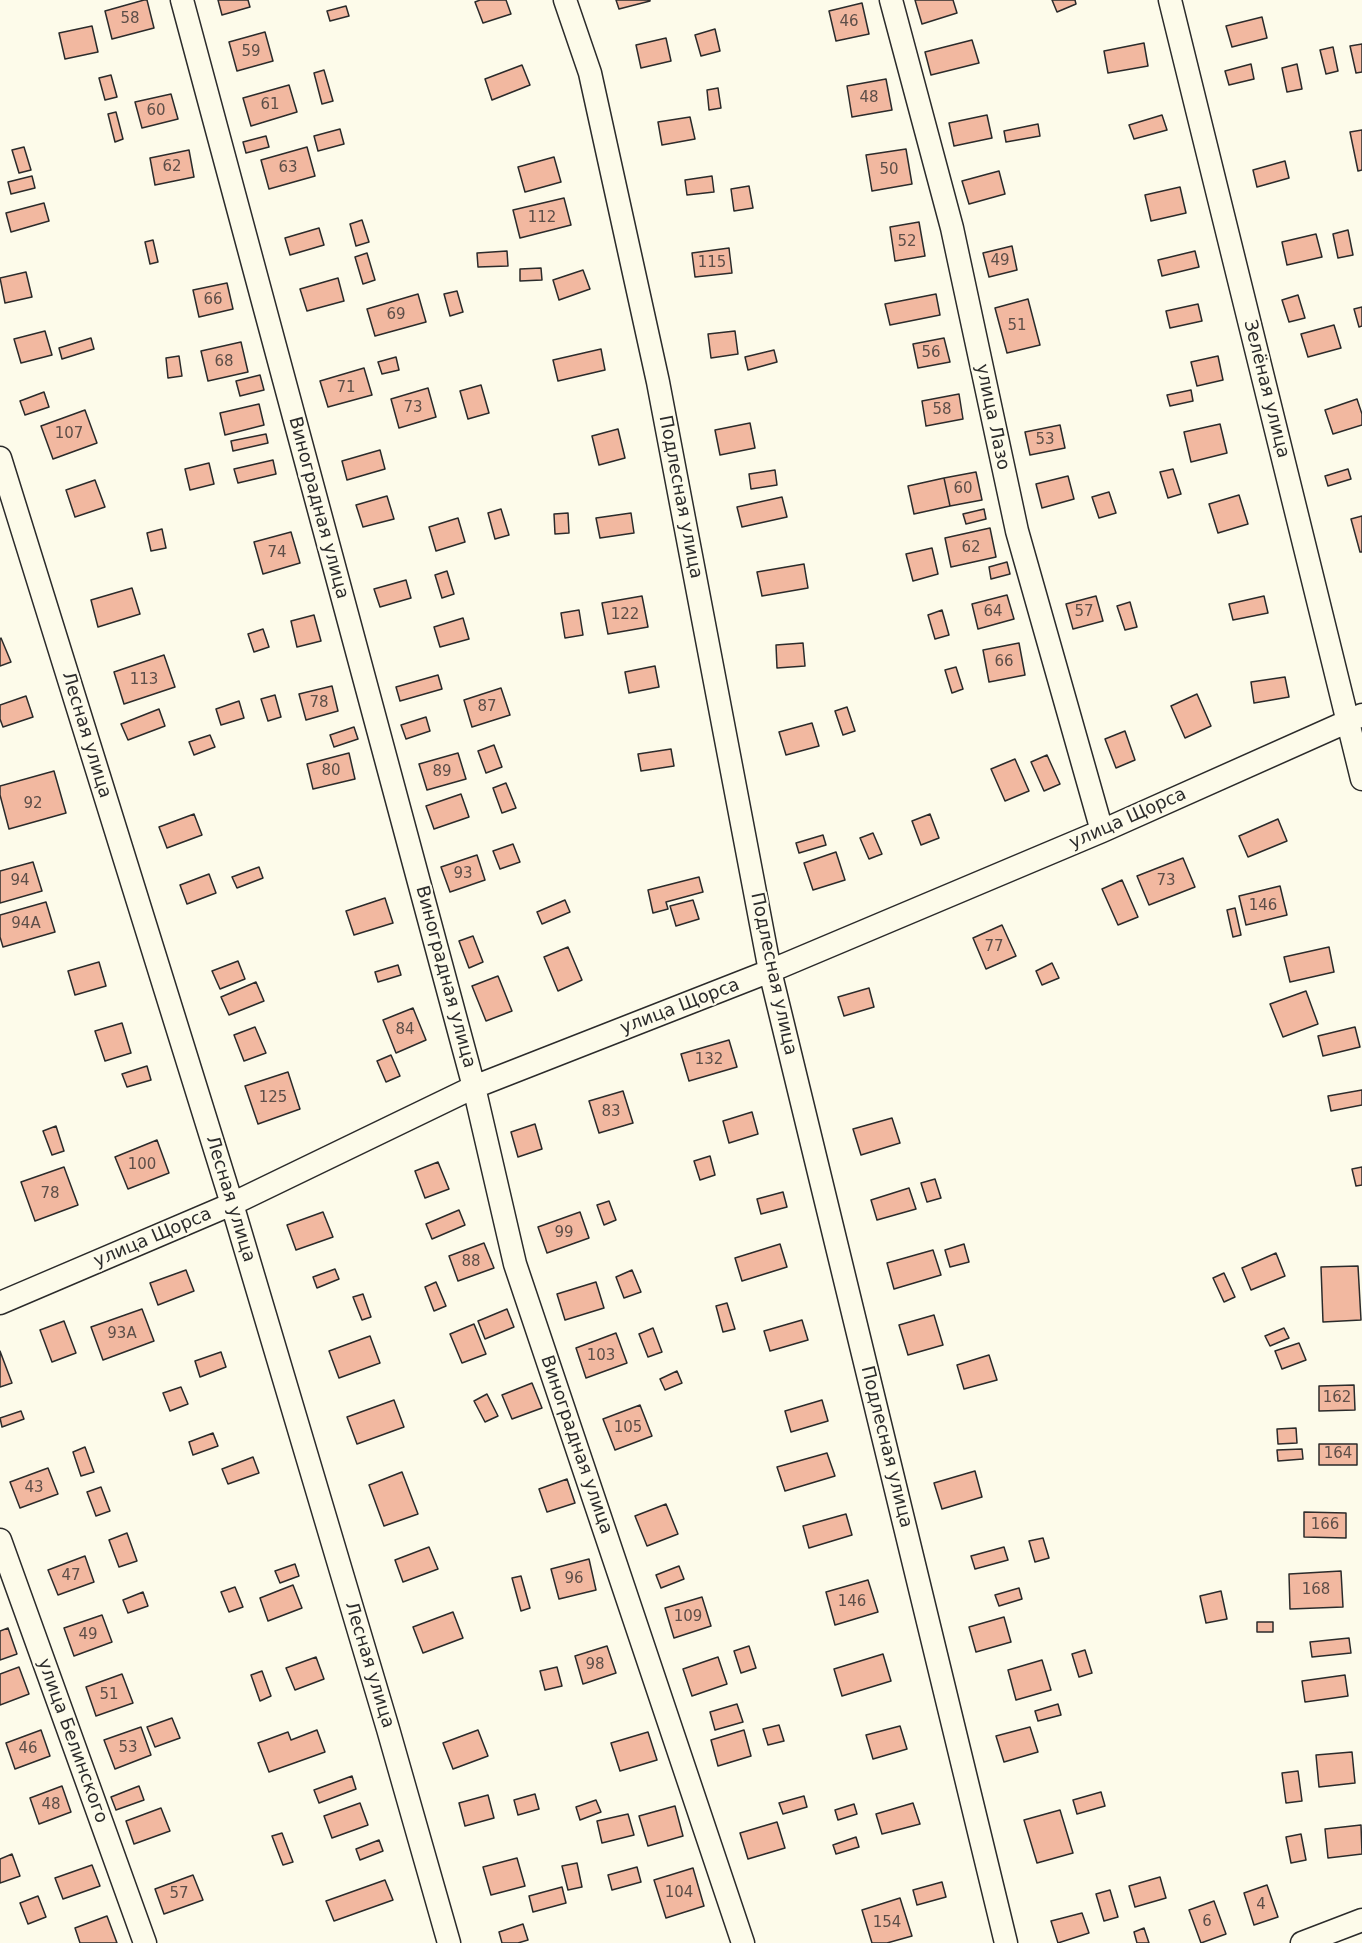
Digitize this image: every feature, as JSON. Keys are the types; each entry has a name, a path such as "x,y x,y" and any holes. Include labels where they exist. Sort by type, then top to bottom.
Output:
{"street":[{"name":"Виноградная улица","path":"182,0 474,1087 515,1264 743,1943"},
{"name":"Подлесная улица","path":"565,0 590,73 658,382 770,971 1006,1943"},
{"name":"улица Лазо","path":"891,0 952,228 1017,531 1102,831"},
{"name":"Зелёная улица","path":"1170,0 1355,719 1362,779"},
{"name":"Лесная улица","path":"0,458 232,1204 385,1718 449,1943"},
{"name":"улица Щорса","path":"0,1303 232,1204 474,1087 770,971 1102,831 1355,719"},
{"name":"улица Белинского","path":"0,1540 145,1943"},
{"path":"1302,1943 1362,1920"}],"building":[{"path":"147,0 154,28 112,39 105,11"},
{"path":"218,0 248,0 250,7 222,15"},
{"path":"506,0 511,14 483,23 475,2"},
{"path":"616,0 650,0 650,1 619,9"},
{"path":"915,0 953,0 957,13 922,24"},
{"path":"1052,0 1075,0 1076,4 1057,12"},
{"path":"862,3 869,34 836,41 829,11"},
{"path":"346,6 349,16 330,21 327,11"},
{"path":"1262,17 1267,38 1232,47 1226,26"},
{"path":"92,26 98,52 65,59 59,33"},
{"path":"715,29 720,51 701,56 695,35"},
{"path":"265,32 273,61 237,71 229,42"},
{"path":"666,38 671,61 641,68 636,45"},
{"path":"972,40 979,63 931,75 925,52"},
{"path":"1144,43 1148,66 1108,73 1104,51"},
{"path":"1362,44 1362,72 1356,73 1350,46"},
{"path":"1333,47 1338,71 1326,74 1320,50"},
{"path":"1251,64 1254,79 1229,85 1225,71"},
{"path":"1297,64 1302,89 1287,92 1282,68"},
{"path":"522,65 530,85 492,100 485,79"},
{"path":"324,70 333,101 322,104 314,73"},
{"path":"111,75 117,97 105,100 99,78"},
{"path":"886,79 892,110 852,117 847,86"},
{"path":"289,85 297,112 251,126 243,98"},
{"path":"718,88 721,108 709,110 707,90"},
{"path":"171,94 178,119 142,128 135,102"},
{"path":"116,112 123,139 115,142 108,114"},
{"path":"987,115 992,138 954,146 949,123"},
{"path":"1162,115 1167,130 1134,139 1129,125"},
{"path":"690,117 695,139 662,145 658,122"},
{"path":"1038,124 1040,136 1006,142 1004,131"},
{"path":"340,129 344,144 318,151 314,136"},
{"path":"1362,130 1362,170 1358,171 1350,132"},
{"path":"266,136 269,147 246,153 243,142"},
{"path":"24,147 31,170 19,173 12,150"},
{"path":"307,147 315,176 269,189 261,160"},
{"path":"906,149 912,184 872,191 866,155"},
{"path":"189,150 194,177 155,185 150,158"},
{"path":"554,157 561,182 525,192 518,167"},
{"path":"1285,161 1289,178 1257,187 1253,170"},
{"path":"999,171 1005,194 969,204 962,181"},
{"path":"32,176 35,188 11,194 8,182"},
{"path":"712,176 714,192 687,195 685,180"},
{"path":"749,186 753,208 734,211 731,189"},
{"path":"1180,187 1186,213 1151,221 1145,195"},
{"path":"564,198 571,225 520,238 513,210"},
{"path":"44,203 49,221 11,232 6,213"},
{"path":"362,220 369,242 356,246 350,224"},
{"path":"919,222 925,256 895,261 890,227"},
{"path":"319,228 324,245 290,255 285,238"},
{"path":"1348,230 1353,255 1338,258 1333,234"},
{"path":"1316,234 1322,257 1287,265 1282,242"},
{"path":"153,240 158,262 150,264 145,242"},
{"path":"1012,246 1017,270 989,277 983,253"},
{"path":"729,248 732,273 695,277 692,253"},
{"path":"507,251 508,266 478,267 477,253"},
{"path":"1195,251 1199,267 1162,276 1158,260"},
{"path":"367,253 375,280 363,284 355,257"},
{"path":"541,268 542,280 520,281 520,269"},
{"path":"583,270 590,289 559,300 553,280"},
{"path":"26,272 32,297 5,303 0,278"},
{"path":"338,278 344,301 307,311 300,289"},
{"path":"227,283 233,309 199,317 193,290"},
{"path":"457,291 463,312 450,316 444,294"},
{"path":"418,294 426,322 375,336 367,309"},
{"path":"936,294 940,315 890,325 885,304"},
{"path":"1298,295 1305,318 1289,322 1282,300"},
{"path":"1028,299 1040,345 1007,353 995,308"},
{"path":"1198,304 1202,321 1170,328 1166,311"},
{"path":"1362,307 1362,326 1359,327 1354,309"},
{"path":"1334,325 1341,348 1308,357 1301,334"},
{"path":"45,331 52,355 21,363 14,339"},
{"path":"735,331 738,354 711,358 708,334"},
{"path":"91,338 94,349 62,359 59,348"},
{"path":"944,338 950,362 918,368 913,344"},
{"path":"241,342 248,372 208,381 201,351"},
{"path":"601,349 605,370 558,381 553,360"},
{"path":"774,350 777,362 748,370 745,357"},
{"path":"179,356 182,376 168,378 166,358"},
{"path":"1218,356 1223,380 1197,386 1191,362"},
{"path":"396,357 399,370 382,374 378,362"},
{"path":"364,368 372,395 328,407 320,381"},
{"path":"260,375 264,390 240,396 236,381"},
{"path":"481,385 489,413 468,419 460,391"},
{"path":"428,388 436,417 399,428 391,399"},
{"path":"1191,390 1193,401 1170,406 1167,395"},
{"path":"44,392 49,407 25,415 20,401"},
{"path":"959,394 963,419 926,426 922,401"},
{"path":"1357,399 1362,414 1362,425 1333,434 1325,410"},
{"path":"259,404 264,425 225,435 220,413"},
{"path":"85,410 97,443 53,459 41,426"},
{"path":"750,423 755,448 720,455 715,430"},
{"path":"1220,424 1227,453 1191,462 1184,432"},
{"path":"1060,425 1065,448 1030,455 1025,432"},
{"path":"618,429 625,458 599,465 592,436"},
{"path":"266,434 268,443 233,451 231,441"},
{"path":"380,450 385,469 347,480 342,461"},
{"path":"273,460 276,474 238,483 234,469"},
{"path":"209,463 214,484 190,490 185,469"},
{"path":"1173,469 1181,494 1168,498 1160,472"},
{"path":"1348,469 1351,479 1328,486 1325,476"},
{"path":"775,470 777,485 751,489 749,474"},
{"path":"976,472 982,500 950,506 944,478"},
{"path":"1068,476 1074,499 1042,508 1036,484"},
{"path":"944,478 950,506 914,514 908,486"},
{"path":"95,480 105,507 75,517 66,490"},
{"path":"1109,492 1116,513 1099,518 1092,497"},
{"path":"1239,495 1248,524 1218,533 1209,504"},
{"path":"387,496 394,519 363,527 356,505"},
{"path":"782,497 787,517 742,527 737,507"},
{"path":"501,509 509,535 495,539 488,513"},
{"path":"984,509 986,519 966,524 963,514"},
{"path":"568,513 569,533 555,534 554,514"},
{"path":"631,513 634,533 600,538 596,518"},
{"path":"1362,516 1362,552 1360,552 1351,519"},
{"path":"458,518 465,542 436,551 429,527"},
{"path":"990,528 996,557 951,567 945,538"},
{"path":"162,529 166,548 151,551 147,533"},
{"path":"291,532 300,563 263,574 254,542"},
{"path":"932,548 938,574 913,581 906,554"},
{"path":"1007,562 1010,574 991,579 989,567"},
{"path":"804,564 808,588 762,596 757,572"},
{"path":"447,571 454,594 442,598 435,575"},
{"path":"406,580 411,598 380,607 374,589"},
{"path":"132,588 140,614 98,627 91,600"},
{"path":"1007,595 1014,619 978,629 972,604"},
{"path":"642,596 648,627 608,634 602,603"},
{"path":"1096,596 1103,621 1073,629 1066,604"},
{"path":"1264,596 1268,613 1233,620 1229,604"},
{"path":"1130,602 1137,627 1125,630 1117,606"},
{"path":"579,610 583,635 565,638 561,613"},
{"path":"942,610 949,635 935,639 928,615"},
{"path":"314,615 321,641 297,647 291,621"},
{"path":"463,618 469,639 440,647 434,627"},
{"path":"263,629 269,647 254,652 248,634"},
{"path":"0,639 11,662 0,666"},
{"path":"803,643 805,666 777,668 776,645"},
{"path":"1019,643 1025,675 989,682 983,650"},
{"path":"164,655 175,687 124,704 114,672"},
{"path":"655,666 659,687 629,693 625,672"},
{"path":"956,667 963,689 952,693 945,670"},
{"path":"438,675 442,689 400,701 396,687"},
{"path":"1285,677 1289,697 1254,703 1251,682"},
{"path":"332,686 338,711 306,720 299,694"},
{"path":"501,688 510,715 472,727 464,700"},
{"path":"1197,694 1211,726 1185,738 1171,706"},
{"path":"275,695 281,717 268,721 261,699"},
{"path":"26,696 33,717 3,727 0,719 0,705"},
{"path":"239,701 244,718 221,725 216,709"},
{"path":"847,707 855,731 843,735 835,711"},
{"path":"159,709 165,726 128,740 121,724"},
{"path":"426,717 430,731 406,739 401,725"},
{"path":"812,723 819,746 786,755 779,732"},
{"path":"354,727 358,739 334,747 330,735"},
{"path":"1125,731 1135,760 1116,768 1105,739"},
{"path":"210,735 215,747 194,755 189,742"},
{"path":"494,745 502,767 486,773 478,751"},
{"path":"671,749 674,766 641,771 638,754"},
{"path":"349,753 355,779 313,789 307,764"},
{"path":"458,753 466,779 427,790 419,764"},
{"path":"1047,755 1060,784 1044,791 1031,762"},
{"path":"1015,759 1029,791 1005,801 991,769"},
{"path":"54,771 66,813 9,829 0,795 0,786"},
{"path":"506,783 516,808 502,813 493,788"},
{"path":"461,794 469,817 434,829 426,806"},
{"path":"194,814 202,835 167,848 159,827"},
{"path":"930,814 939,838 921,845 912,821"},
{"path":"1278,819 1287,841 1248,857 1239,836"},
{"path":"873,833 882,854 869,859 860,838"},
{"path":"823,835 826,845 799,853 796,843"},
{"path":"513,844 520,862 500,869 493,851"},
{"path":"836,852 845,880 813,890 804,863"},
{"path":"477,855 485,880 450,892 441,867"},
{"path":"1183,858 1195,887 1149,905 1137,876"},
{"path":"33,862 42,891 0,903 0,871"},
{"path":"259,867 263,878 237,888 232,877"},
{"path":"209,874 216,893 187,904 180,885"},
{"path":"699,877 703,892 666,902 668,909 653,913 648,890"},
{"path":"1122,880 1138,917 1118,925 1102,889"},
{"path":"1280,886 1287,915 1246,925 1239,896"},
{"path":"385,898 393,923 354,935 346,911"},
{"path":"565,900 570,912 542,924 537,912"},
{"path":"693,900 699,919 676,926 670,906"},
{"path":"46,902 55,932 3,947 0,937 0,915"},
{"path":"1235,908 1241,935 1233,937 1227,910"},
{"path":"1002,925 1016,956 986,969 973,938"},
{"path":"473,936 483,962 469,968 459,941"},
{"path":"568,947 582,980 558,991 544,957"},
{"path":"1329,947 1334,972 1290,982 1284,957"},
{"path":"238,961 245,979 220,989 212,971"},
{"path":"99,962 106,986 75,995 68,971"},
{"path":"1052,963 1059,978 1042,985 1036,971"},
{"path":"398,965 401,975 378,982 375,972"},
{"path":"498,976 512,1011 486,1021 472,986"},
{"path":"256,982 264,1001 229,1015 221,997"},
{"path":"869,988 874,1007 844,1016 838,997"},
{"path":"1306,991 1318,1024 1283,1037 1270,1004"},
{"path":"413,1008 426,1040 396,1053 383,1020"},
{"path":"122,1023 131,1053 105,1061 95,1031"},
{"path":"255,1027 266,1053 244,1061 234,1035"},
{"path":"1355,1027 1360,1047 1323,1056 1318,1036"},
{"path":"729,1040 737,1067 689,1081 681,1054"},
{"path":"391,1055 400,1076 386,1082 377,1061"},
{"path":"147,1066 151,1080 127,1087 122,1074"},
{"path":"288,1072 300,1109 258,1124 245,1086"},
{"path":"1362,1090 1362,1105 1331,1111 1328,1096"},
{"path":"623,1091 633,1123 599,1133 589,1101"},
{"path":"752,1112 758,1134 729,1143 723,1121"},
{"path":"892,1118 900,1143 861,1155 853,1129"},
{"path":"535,1124 542,1149 518,1157 511,1132"},
{"path":"56,1126 64,1151 52,1155 43,1131"},
{"path":"157,1140 169,1173 128,1189 115,1157"},
{"path":"710,1156 715,1175 700,1180 694,1161"},
{"path":"438,1162 449,1189 425,1198 415,1171"},
{"path":"64,1167 78,1205 35,1221 21,1182"},
{"path":"1362,1167 1362,1185 1356,1186 1352,1169"},
{"path":"935,1179 941,1198 927,1202 921,1183"},
{"path":"909,1188 916,1209 877,1220 871,1200"},
{"path":"783,1192 787,1207 761,1214 757,1199"},
{"path":"609,1201 616,1220 604,1225 597,1205"},
{"path":"459,1210 465,1225 432,1239 426,1224"},
{"path":"323,1212 333,1237 296,1250 287,1225"},
{"path":"580,1212 589,1238 547,1253 538,1227"},
{"path":"484,1243 494,1268 458,1281 449,1256"},
{"path":"780,1244 787,1267 742,1281 735,1258"},
{"path":"964,1244 969,1262 950,1267 945,1250"},
{"path":"933,1250 941,1275 894,1289 887,1263"},
{"path":"1276,1253 1285,1276 1251,1290 1242,1268"},
{"path":"1358,1266 1361,1320 1323,1322 1321,1267"},
{"path":"335,1269 339,1279 317,1288 313,1277"},
{"path":"186,1270 194,1291 158,1305 150,1283"},
{"path":"632,1270 641,1292 624,1298 616,1277"},
{"path":"1224,1273 1235,1297 1224,1302 1213,1278"},
{"path":"436,1282 446,1306 434,1311 425,1287"},
{"path":"596,1282 604,1308 565,1320 557,1294"},
{"path":"363,1294 371,1317 362,1320 353,1297"},
{"path":"727,1303 735,1329 723,1332 716,1306"},
{"path":"142,1309 154,1341 103,1360 91,1327"},
{"path":"507,1309 514,1327 485,1339 478,1321"},
{"path":"934,1315 943,1345 908,1355 899,1325"},
{"path":"802,1320 808,1340 770,1351 764,1331"},
{"path":"64,1321 76,1353 52,1362 40,1330"},
{"path":"474,1324 486,1354 462,1363 450,1334"},
{"path":"653,1328 662,1352 648,1357 639,1334"},
{"path":"1284,1328 1289,1338 1270,1346 1265,1336"},
{"path":"616,1333 627,1363 586,1378 576,1348"},
{"path":"370,1336 380,1363 339,1378 329,1351"},
{"path":"1299,1343 1306,1360 1282,1369 1275,1351"},
{"path":"0,1351 12,1383 0,1387"},
{"path":"221,1352 226,1367 200,1377 195,1361"},
{"path":"989,1355 997,1380 964,1389 957,1365"},
{"path":"677,1371 682,1383 665,1390 660,1379"},
{"path":"532,1383 542,1408 512,1419 502,1395"},
{"path":"1354,1385 1355,1410 1319,1411 1319,1386"},
{"path":"181,1387 188,1404 170,1411 163,1393"},
{"path":"487,1394 498,1416 485,1422 474,1401"},
{"path":"394,1400 404,1427 357,1444 347,1417"},
{"path":"822,1400 828,1421 791,1432 785,1411"},
{"path":"640,1405 652,1436 615,1450 603,1419"},
{"path":"21,1411 24,1419 2,1427 0,1418"},
{"path":"1296,1428 1297,1443 1278,1444 1277,1429"},
{"path":"213,1433 218,1446 193,1455 189,1442"},
{"path":"1319,1444 1357,1444 1357,1465 1319,1465"},
{"path":"85,1447 94,1472 81,1476 73,1452"},
{"path":"1302,1449 1303,1459 1278,1461 1277,1450"},
{"path":"827,1453 835,1476 785,1491 777,1467"},
{"path":"253,1457 259,1473 228,1484 222,1469"},
{"path":"48,1468 58,1494 20,1508 10,1482"},
{"path":"975,1471 982,1497 942,1509 934,1483"},
{"path":"402,1472 418,1514 384,1526 369,1485"},
{"path":"567,1479 575,1503 547,1512 539,1489"},
{"path":"101,1487 110,1511 96,1516 87,1492"},
{"path":"666,1504 678,1534 647,1546 635,1516"},
{"path":"1304,1512 1346,1513 1346,1538 1304,1537"},
{"path":"846,1514 852,1535 809,1548 803,1526"},
{"path":"127,1533 137,1561 119,1567 109,1540"},
{"path":"1043,1538 1049,1558 1035,1562 1029,1541"},
{"path":"429,1547 438,1569 403,1582 395,1560"},
{"path":"1004,1547 1008,1560 975,1569 971,1556"},
{"path":"85,1556 94,1582 58,1595 48,1570"},
{"path":"589,1559 596,1590 559,1599 551,1569"},
{"path":"295,1564 299,1576 280,1583 275,1571"},
{"path":"679,1566 684,1579 661,1588 656,1575"},
{"path":"1341,1571 1343,1607 1290,1609 1289,1574"},
{"path":"521,1576 530,1608 521,1611 512,1578"},
{"path":"868,1580 878,1612 835,1625 826,1592"},
{"path":"293,1585 302,1608 268,1621 260,1598"},
{"path":"235,1587 243,1607 229,1612 221,1592"},
{"path":"1019,1588 1022,1599 999,1606 995,1595"},
{"path":"1221,1591 1227,1619 1206,1623 1200,1596"},
{"path":"143,1592 148,1606 128,1613 123,1600"},
{"path":"702,1597 711,1626 674,1638 665,1608"},
{"path":"453,1612 463,1638 423,1653 413,1627"},
{"path":"102,1615 112,1642 74,1656 64,1628"},
{"path":"1004,1617 1011,1642 976,1652 969,1627"},
{"path":"1257,1622 1273,1622 1273,1632 1257,1632"},
{"path":"8,1628 17,1654 0,1660 0,1631"},
{"path":"1349,1638 1351,1653 1312,1657 1310,1642"},
{"path":"607,1646 616,1673 583,1684 575,1656"},
{"path":"749,1646 756,1668 741,1673 734,1651"},
{"path":"1085,1650 1092,1673 1079,1677 1072,1654"},
{"path":"883,1654 891,1681 842,1696 834,1669"},
{"path":"316,1657 324,1679 295,1690 286,1668"},
{"path":"718,1657 727,1684 692,1696 683,1669"},
{"path":"1042,1660 1051,1690 1016,1700 1008,1670"},
{"path":"19,1667 29,1694 0,1705 0,1674"},
{"path":"557,1667 562,1686 545,1690 540,1671"},
{"path":"262,1671 271,1696 260,1701 251,1675"},
{"path":"122,1674 133,1703 96,1716 86,1687"},
{"path":"1345,1675 1348,1696 1305,1702 1302,1681"},
{"path":"737,1704 743,1722 715,1730 710,1712"},
{"path":"1058,1704 1061,1715 1038,1721 1035,1711"},
{"path":"172,1718 180,1738 155,1747 147,1727"},
{"path":"779,1725 784,1741 768,1745 763,1729"},
{"path":"900,1726 907,1749 873,1759 866,1735"},
{"path":"141,1727 151,1755 115,1769 104,1740"},
{"path":"1030,1727 1038,1752 1004,1762 996,1736"},
{"path":"41,1730 50,1756 15,1769 6,1743"},
{"path":"317,1730 325,1752 269,1772 258,1743 288,1732 291,1740"},
{"path":"478,1730 488,1756 453,1769 443,1743"},
{"path":"744,1730 751,1756 718,1766 711,1740"},
{"path":"648,1732 657,1760 620,1771 611,1743"},
{"path":"1352,1752 1355,1783 1319,1787 1316,1755"},
{"path":"1298,1771 1302,1801 1286,1803 1282,1773"},
{"path":"352,1776 356,1789 319,1803 314,1790"},
{"path":"62,1786 71,1812 39,1824 30,1798"},
{"path":"139,1786 144,1800 116,1810 111,1797"},
{"path":"1101,1792 1105,1806 1077,1814 1073,1800"},
{"path":"535,1794 539,1809 518,1815 514,1800"},
{"path":"488,1795 494,1818 465,1826 459,1803"},
{"path":"804,1796 807,1807 783,1814 779,1803"},
{"path":"596,1800 601,1812 580,1820 576,1807"},
{"path":"360,1803 368,1825 332,1838 324,1816"},
{"path":"913,1803 920,1824 882,1834 876,1814"},
{"path":"854,1804 857,1814 838,1820 835,1810"},
{"path":"675,1806 683,1836 648,1846 639,1816"},
{"path":"161,1808 170,1831 134,1844 126,1821"},
{"path":"1060,1810 1073,1853 1037,1863 1024,1820"},
{"path":"628,1814 634,1835 602,1843 597,1821"},
{"path":"777,1822 785,1848 748,1859 740,1833"},
{"path":"1361,1825 1362,1854 1328,1858 1325,1829"},
{"path":"282,1833 293,1862 283,1865 272,1836"},
{"path":"1301,1834 1306,1860 1291,1863 1286,1837"},
{"path":"856,1837 859,1847 836,1854 833,1845"},
{"path":"379,1840 383,1851 360,1860 356,1849"},
{"path":"12,1854 20,1876 0,1883 0,1859"},
{"path":"517,1858 525,1886 491,1895 483,1867"},
{"path":"577,1863 582,1887 568,1890 562,1866"},
{"path":"92,1865 100,1886 63,1899 55,1878"},
{"path":"637,1867 641,1882 612,1890 608,1875"},
{"path":"693,1868 704,1906 666,1918 654,1880"},
{"path":"193,1875 203,1900 164,1914 155,1889"},
{"path":"1160,1877 1166,1898 1135,1907 1129,1886"},
{"path":"385,1880 393,1900 334,1921 326,1901"},
{"path":"942,1882 946,1897 917,1905 913,1890"},
{"path":"1267,1885 1278,1917 1254,1925 1244,1893"},
{"path":"562,1887 566,1903 533,1912 529,1896"},
{"path":"1110,1890 1118,1917 1104,1921 1096,1894"},
{"path":"38,1896 46,1917 28,1924 20,1903"},
{"path":"900,1898 912,1936 887,1943 872,1943 862,1910"},
{"path":"1214,1901 1226,1934 1201,1943 1189,1910"},
{"path":"1082,1913 1089,1933 1058,1943 1051,1921"},
{"path":"107,1916 117,1943 80,1943 75,1928"},
{"path":"523,1924 528,1940 518,1943 502,1943 499,1932"},
{"path":"1144,1928 1149,1943 1137,1943 1134,1932"}]}
